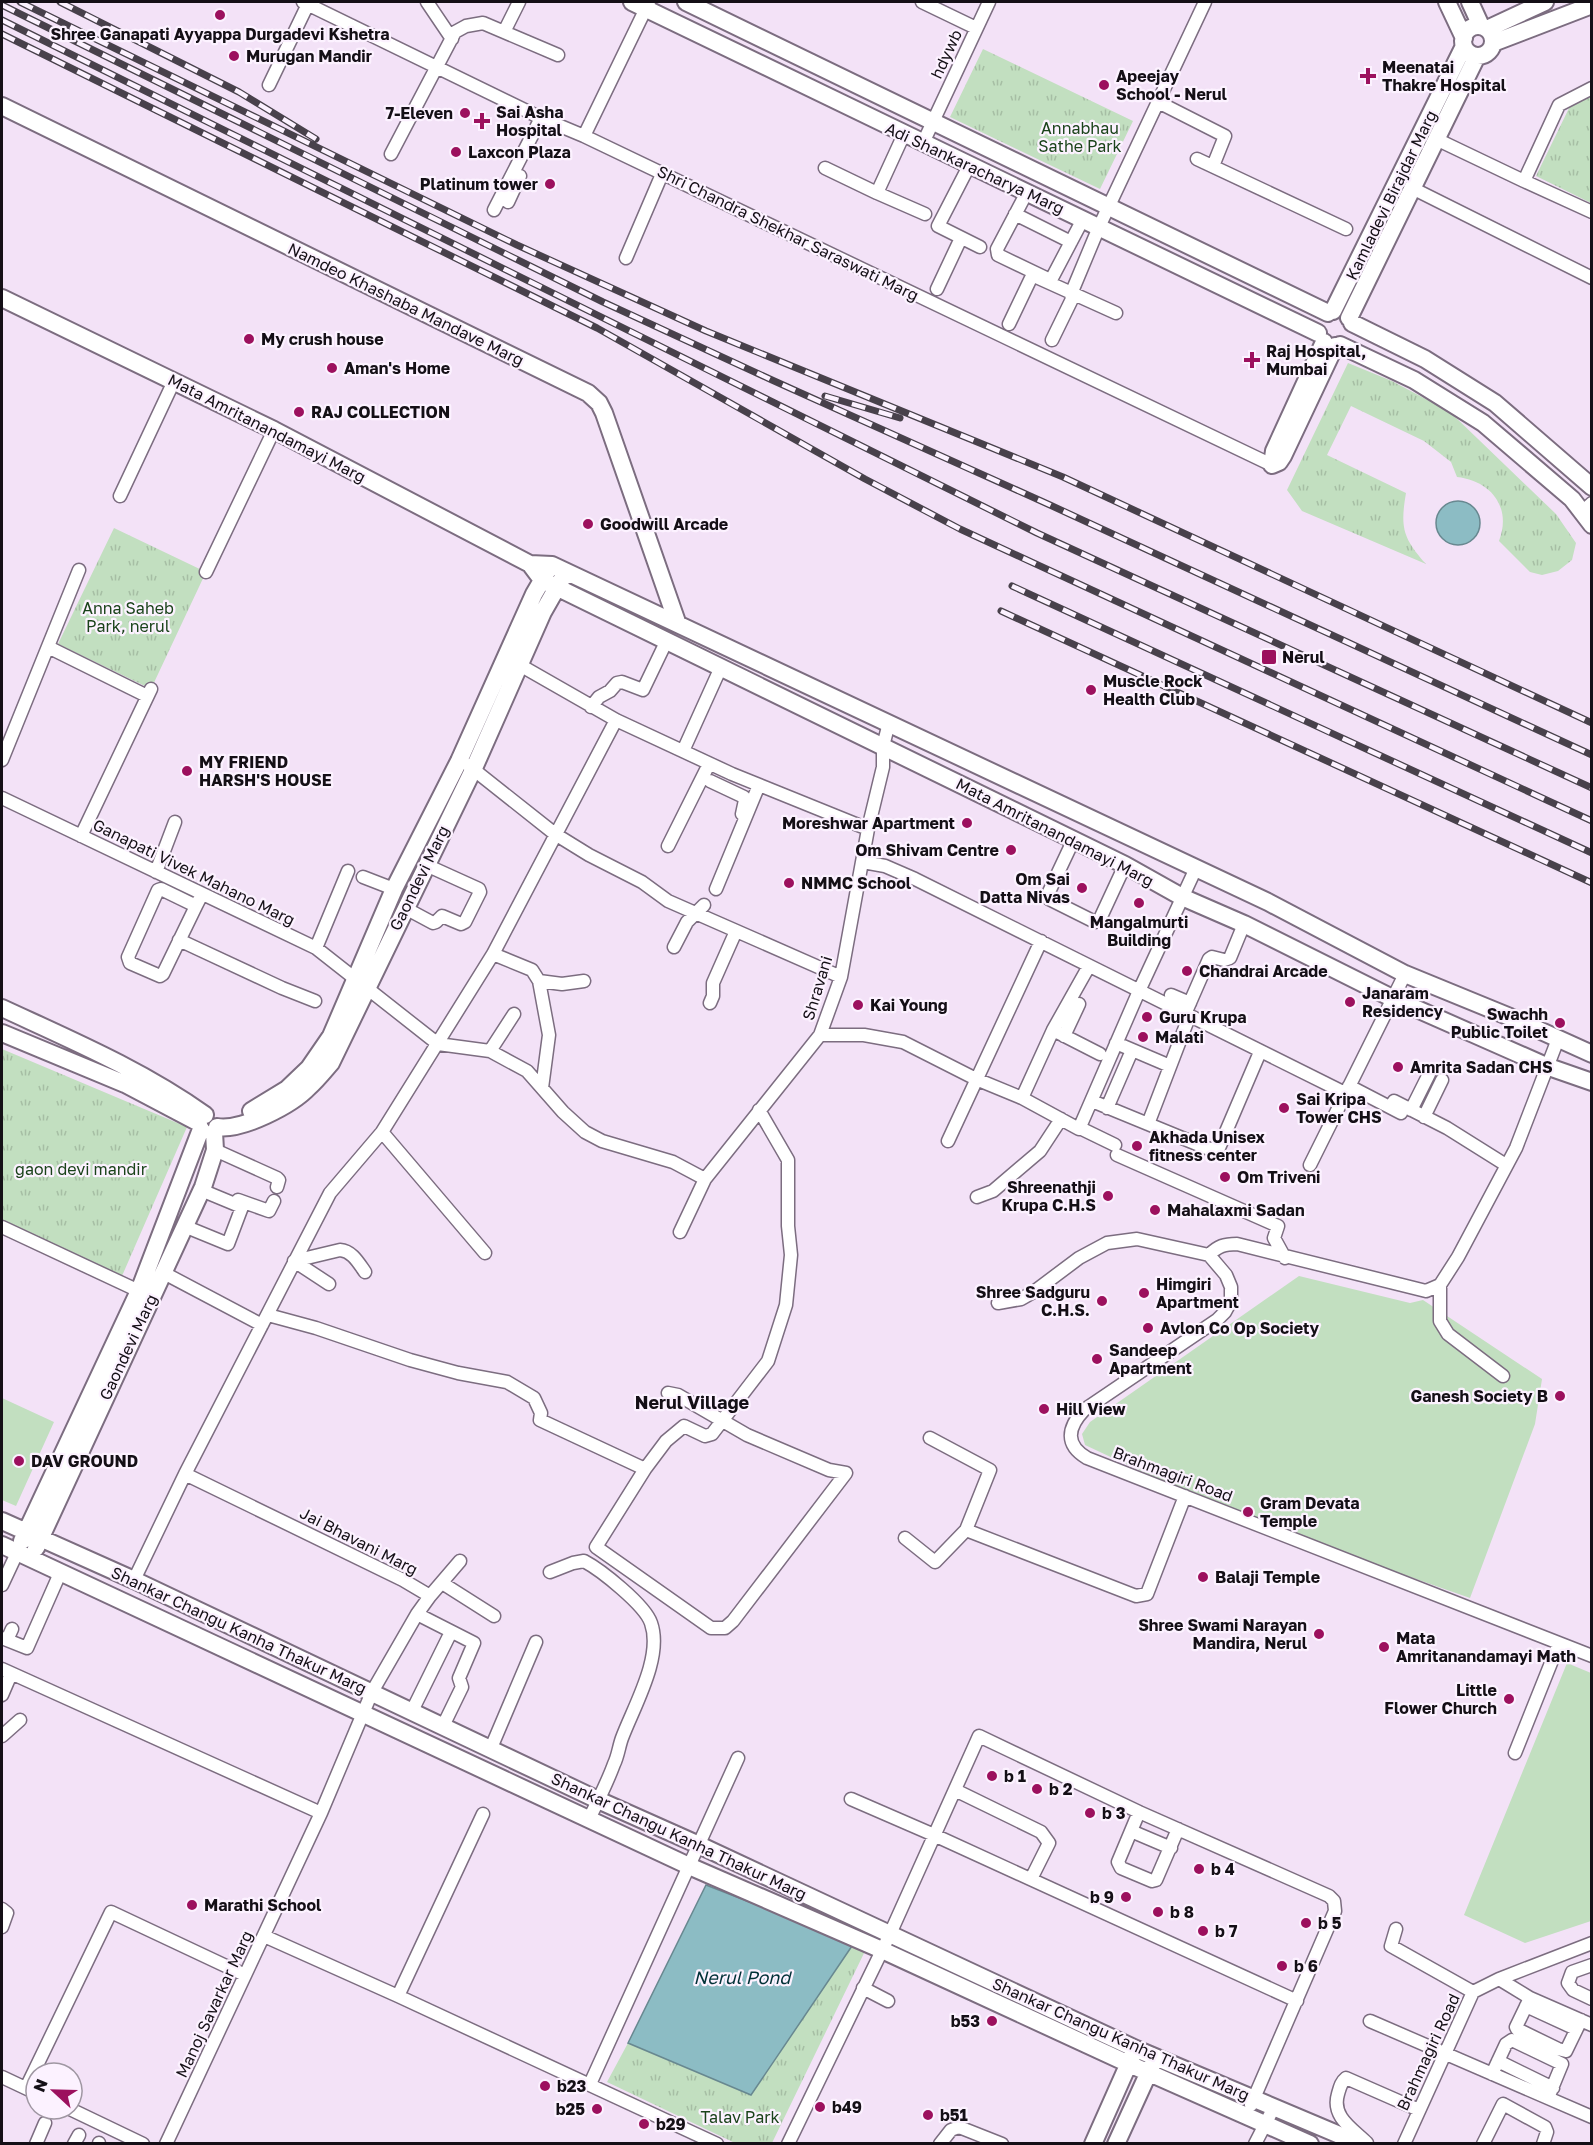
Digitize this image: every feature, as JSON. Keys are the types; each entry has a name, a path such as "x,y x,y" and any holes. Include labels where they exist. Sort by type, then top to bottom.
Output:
{"street":[{"path":"427,2 452,39"},
{"path":"504,32 519,2"},
{"name":"Adi Shankaracharya Marg","path":"686,2 1425,359 1495,403 1592,487"},
{"path":"922,2 976,28"},
{"name":"hdywb","path":"923,143 989,2"},
{"path":"1052,340 1072,299 1071,294 1099,227 1205,2"},
{"path":"1447,2 1468,46 1486,54 1487,33 1470,2"},
{"path":"1487,33 1545,2"},
{"path":"269,85 305,3"},
{"name":"Shri Chandra Shekhar Saraswati Marg","path":"305,3 1272,465 1279,462 1283,456 1329,342"},
{"path":"584,136 642,4"},
{"name":"Adi Shankaracharya Marg","path":"642,4 1329,342 1414,380 1483,423 1588,513"},
{"path":"1468,46 1472,27 1487,33 1592,4"},
{"path":"391,154 455,32 466,26 483,23 558,55"},
{"name":"Kamladevi Birajdar Marg","path":"1340,316 1412,188 1436,139 1468,46"},
{"name":"Kamladevi Birajdar Marg","path":"1340,316 1468,46"},
{"path":"1524,181 1560,105 1592,88"},
{"path":"1158,102 1226,136 1213,166"},
{"name":"Namdeo Khashaba Mandave Marg","path":"2,106 588,393 599,403 604,413 677,622"},
{"path":"508,202 544,119"},
{"path":"494,210 544,119"},
{"path":"877,193 904,134"},
{"path":"1436,139 1592,212"},
{"path":"1197,159 1346,229"},
{"path":"938,226 970,164"},
{"path":"825,168 925,214"},
{"path":"626,258 663,174"},
{"path":"1412,188 1592,278"},
{"path":"1027,192 997,249 998,255 1048,279 1052,278 1083,219"},
{"path":"911,214 980,247"},
{"path":"1015,214 1071,242"},
{"path":"937,288 961,238"},
{"path":"1009,324 1031,278 1038,278 1116,313"},
{"name":"Mata Amritanandamayi Marg","path":"2,298 274,430 530,564 559,568 677,622 1268,902 1404,974 1510,1017 1592,1054"},
{"path":"1340,316 1352,334 1349,339 1329,342 1320,321 1340,316"},
{"path":"120,496 174,381"},
{"path":"206,572 274,430"},
{"name":"Mata Amritanandamayi Marg","path":"530,564 542,580 1125,865 1182,897 1244,924 1392,998 1546,1066 1592,1082"},
{"name":"Gaondevi Marg","path":"24,1556 209,1125 254,1110 287,1089 309,1068 331,1036 405,908 426,865 542,580 559,568"},
{"name":"Gaondevi Marg","path":"361,982 394,889 466,764 543,612 558,588 559,568"},
{"path":"2,760 79,570"},
{"path":"593,704 617,683 622,682 643,690 667,640"},
{"path":"48,647 149,692 81,836"},
{"path":"518,664 685,749 709,764 868,828"},
{"path":"685,749 721,667"},
{"path":"593,704 616,720 685,749"},
{"path":"134,1580 184,1474 330,1193 382,1132 493,954 616,720"},
{"name":"Shravani","path":"680,1232 705,1179 819,1035 841,977 868,828 883,767 884,746 889,723"},
{"path":"466,764 555,834 588,855 642,882 668,901 700,910 736,931 841,977"},
{"path":"668,846 709,764"},
{"path":"710,781 744,797 748,802"},
{"path":"716,889 742,827 748,802 759,785"},
{"name":"Ganapati Vivek Mahano Marg","path":"2,798 316,948 438,1044"},
{"path":"156,872 176,822"},
{"path":"1073,841 1048,894 1049,899 1095,922 1099,921 1125,865"},
{"path":"863,862 885,866 915,879 1139,991 1188,1011 1260,1052 1444,1136"},
{"path":"405,908 433,923 442,916 461,924 465,922 480,892 479,889 426,865"},
{"path":"1080,1128 1139,991 1196,868"},
{"path":"316,948 348,871"},
{"path":"363,877 394,889"},
{"path":"196,906 161,889 158,890 128,960 159,976 163,974 202,894"},
{"path":"674,947 687,922 700,910"},
{"path":"1148,1124 1209,958 1224,960 1230,958 1244,924"},
{"path":"710,1003 713,983 736,931"},
{"path":"179,940 315,1001"},
{"path":"948,1141 1041,941"},
{"path":"493,954 532,970 539,981 549,1035 542,1088"},
{"path":"1059,1033 1089,966"},
{"path":"1310,1165 1404,974"},
{"path":"539,981 562,984 584,981"},
{"path":"1172,995 1188,1011"},
{"path":"1022,1098 1059,1033 1079,1004"},
{"path":"2,1008 123,1065 183,1099 209,1125"},
{"path":"490,1051 514,1014"},
{"path":"2,1033 125,1084 209,1125"},
{"path":"1059,1033 1100,1054"},
{"path":"819,1035 864,1035 903,1042 976,1079 1022,1098 1080,1128 1116,1150 1278,1226 1274,1238 1285,1258"},
{"path":"1503,1376 1448,1334 1440,1321 1440,1286 1516,1148 1558,1040"},
{"path":"438,1044 490,1051 528,1071 563,1112 585,1132 602,1141 673,1162 705,1179"},
{"path":"1116,1044 1170,1066"},
{"path":"1091,1102 1209,1149 1219,1148 1260,1052"},
{"path":"1107,1108 1130,1054"},
{"path":"1412,1110 1429,1074"},
{"path":"1424,1116 1442,1080"},
{"path":"1394,1101 1424,1116 1506,1165"},
{"path":"1091,1102 1124,1117"},
{"path":"668,1394 678,1395 723,1419 747,1435 829,1470 846,1473 733,1621 725,1628 711,1628 596,1547 645,1469 666,1441 684,1426 705,1436 712,1434 723,1419 768,1361 786,1305 790,1255 788,1160 759,1110"},
{"path":"977,1197 993,1191 1040,1151 1061,1119"},
{"name":"Gaondevi Marg","path":"33,1536 202,1189 215,1150 209,1125"},
{"path":"382,1132 485,1253"},
{"path":"215,1150 277,1178 279,1180 277,1187"},
{"path":"202,1189 269,1211 274,1201"},
{"path":"184,1226 228,1244 243,1207 202,1189"},
{"path":"2,1227 139,1291"},
{"path":"998,1303 1021,1299 1079,1258 1107,1243 1137,1239 1209,1254 1217,1247 1237,1244 1285,1258 1426,1291 1440,1286"},
{"path":"294,1261 345,1250 351,1253 365,1272"},
{"name":"Brahmagiri Road","path":"1209,1254 1226,1275 1231,1287 1231,1301 1225,1312 1217,1320 1084,1410 1076,1418 1071,1429 1071,1442 1076,1452 1592,1656"},
{"path":"294,1261 329,1284"},
{"path":"162,1272 265,1320 316,1328 429,1365 507,1382 534,1398 541,1413 540,1420 645,1469"},
{"path":"905,1538 935,1562 966,1530 990,1470 930,1438"},
{"name":"Jai Bhavani Marg","path":"184,1474 403,1580 430,1596 417,1614 372,1692 364,1713"},
{"path":"966,1530 1136,1596 1147,1594 1185,1496"},
{"name":"Shankar Changu Kanha Thakur Marg","path":"2,1521 134,1580 598,1800 890,1934 1265,2124 1310,2144"},
{"name":"Shankar Changu Kanha Thakur Marg","path":"2,1545 689,1866 1133,2056"},
{"path":"2,1585 24,1556"},
{"path":"430,1596 459,1561"},
{"path":"550,1572 584,1561 616,1584 646,1613 652,1623 654,1641 645,1684 621,1740 615,1763 589,1819"},
{"path":"7,1636 27,1648 36,1614 57,1580 59,1572"},
{"path":"105,1595 116,1572"},
{"path":"442,1582 494,1616"},
{"path":"417,1614 474,1644 459,1678 462,1687 443,1726"},
{"path":"412,1711 452,1632"},
{"path":"491,1748 536,1642"},
{"path":"1515,1753 1559,1643"},
{"path":"2,1695 6,1671 321,1813"},
{"name":"Manoj Savarkar Marg","path":"166,2144 321,1813 364,1713"},
{"path":"2,1736 20,1720"},
{"path":"788,2144 890,1934 979,1736 1139,1812 1318,1891 1334,1901 1335,1911 1247,2114"},
{"path":"590,2084 738,1758"},
{"path":"955,1790 1041,1832 1047,1838 1048,1843 1031,1879"},
{"path":"851,1799 1297,2001"},
{"path":"1139,1812 1118,1862 1121,1868 1152,1881 1156,1880 1178,1829"},
{"path":"398,1995 483,1814"},
{"path":"1131,1831 1171,1848"},
{"path":"2,1909 7,1913 2,1927"},
{"path":"44,2061 111,1912 245,1975"},
{"path":"1396,1929 1391,1946 1473,1992"},
{"path":"264,1936 398,1995 713,2143"},
{"name":"Brahmagiri Road","path":"1404,2144 1473,1992 1499,1979 1592,1943"},
{"path":"1592,1965 1572,1971 1568,1983 1573,1990 1592,1999"},
{"path":"1499,1979 1528,2002 1583,2025 1566,2051 1517,2029 1528,2002"},
{"path":"863,1988 888,2001"},
{"path":"1370,2021 1514,2084 1551,2093"},
{"path":"1492,2074 1506,2044 1512,2040 1563,2064 1551,2093"},
{"path":"1093,2144 1133,2056"},
{"path":"1498,2061 1592,2117"},
{"path":"1116,2144 1152,2065"},
{"name":"Shankar Changu Kanha Thakur Marg","path":"1152,2065 1255,2098 1361,2144"},
{"path":"2,2077 24,2088"},
{"path":"1367,2144 1339,2116 1336,2107 1341,2082 1347,2078 1419,2110"},
{"path":"1483,2144 1514,2084"},
{"path":"1503,2104 1545,2127 1547,2132 1543,2144"},
{"path":"1255,2144 1274,2107"},
{"path":"84,2116 143,2144"},
{"path":"36,2144 45,2124"},
{"path":"940,2144 951,2130 959,2127 1002,2144"}],"green space":[{"name":"Annabhau Sathe Park","path":"983,49 1133,121 1100,189 950,117"},
{"path":"1591,95 1591,203 1536,176 1571,104"},
{"path":"1348,363 1392,381 1450,412 1556,514 1576,543 1572,560 1558,571 1542,575 1530,572 1499,541 1503,517 1496,498 1489,490 1480,484 1457,477 1451,462 1424,441 1351,406 1327,455 1406,493 1403,515 1405,532 1412,547 1426,564 1302,511 1287,490"},
{"name":"Anna Saheb Park, nerul","path":"114,528 206,572 151,689 58,644"},
{"name":"gaon devi mandir","path":"2,1049 187,1127 122,1276 2,1220"},
{"path":"1299,1276 1410,1303 1423,1300 1542,1379 1535,1424 1470,1598 1239,1517 1085,1445 1082,1434 1090,1422"},
{"name":"DAV GROUND","path":"2,1398 54,1422 16,1506 2,1500"},
{"path":"1567,1663 1591,1673 1591,1921 1525,1943 1464,1915"},
{"name":"Talav Park","path":"854,1943 867,1947 772,2143 735,2143 607,2082 628,2043 751,2094"}],"water":[{"path":"1458,501 1467,502 1474,507 1479,514 1479,532 1474,539 1467,544 1458,545 1449,544 1442,539 1437,532 1436,523 1437,514 1442,507 1449,502"},
{"name":"Nerul Pond","path":"706,1885 854,1943 751,2095 628,2043"}],"railway":[{"path":"20,2 517,245 706,331 1063,477 1592,723"},
{"path":"60,2 239,92 316,139"},
{"path":"2,5 603,302 1592,755"},
{"path":"2,20 1037,533 1592,788"},
{"path":"2,34 597,328 865,479 960,529 1592,821"},
{"path":"825,396 900,418"},
{"path":"1012,586 1592,853"},
{"path":"1001,611 1592,883"}],"place":[{"name":"Shree Ganapati Ayyappa Durgadevi Kshetra","path":"220,15"},
{"name":"Murugan Mandir","path":"234,56"},
{"name":"Meenatai Thakre Hospital","path":"1368,76"},
{"name":"Apeejay School - Nerul","path":"1104,85"},
{"name":"7-Eleven","path":"465,113"},
{"name":"Sai Asha Hospital","path":"482,121"},
{"name":"Laxcon Plaza","path":"456,152"},
{"name":"Platinum tower","path":"550,184"},
{"name":"My crush house","path":"249,339"},
{"name":"Raj Hospital, Mumbai","path":"1252,360"},
{"name":"Aman's Home","path":"332,368"},
{"name":"RAJ COLLECTION","path":"299,412"},
{"name":"Goodwill Arcade","path":"588,524"},
{"name":"Nerul","path":"1269,657"},
{"name":"Muscle Rock Health Club","path":"1091,690"},
{"name":"MY FRIEND HARSH'S HOUSE","path":"187,771"},
{"name":"Moreshwar Apartment","path":"967,823"},
{"name":"Om Shivam Centre","path":"1011,850"},
{"name":"NMMC School","path":"789,883"},
{"name":"Om Sai Datta Nivas","path":"1082,888"},
{"name":"Mangalmurti Building","path":"1139,903"},
{"name":"Chandrai Arcade","path":"1187,971"},
{"name":"Janaram Residency","path":"1350,1002"},
{"name":"Kai Young","path":"858,1005"},
{"name":"Guru Krupa","path":"1147,1017"},
{"name":"Swachh Public Toilet","path":"1560,1023"},
{"name":"Malati","path":"1143,1037"},
{"name":"Amrita Sadan CHS","path":"1398,1067"},
{"name":"Sai Kripa Tower CHS","path":"1284,1108"},
{"name":"Akhada Unisex fitness center","path":"1137,1146"},
{"name":"Om Triveni","path":"1225,1177"},
{"name":"Shreenathji Krupa C.H.S","path":"1108,1196"},
{"name":"Mahalaxmi Sadan","path":"1155,1210"},
{"name":"Himgiri Apartment","path":"1144,1293"},
{"name":"Shree Sadguru C.H.S.","path":"1102,1301"},
{"name":"Avlon Co Op Society","path":"1148,1328"},
{"name":"Sandeep Apartment","path":"1097,1359"},
{"name":"Ganesh Society B","path":"1560,1396"},
{"name":"Hill View","path":"1044,1409"},
{"name":"DAV GROUND","path":"19,1461"},
{"name":"Gram Devata Temple","path":"1248,1512"},
{"name":"Balaji Temple","path":"1203,1577"},
{"name":"Shree Swami Narayan Mandira, Nerul","path":"1319,1634"},
{"name":"Mata Amritanandamayi Math","path":"1384,1647"},
{"name":"Little Flower Church","path":"1509,1699"},
{"name":"b 1","path":"992,1776"},
{"name":"b 2","path":"1037,1789"},
{"name":"b 3","path":"1090,1813"},
{"name":"b 4","path":"1199,1869"},
{"name":"b 9","path":"1126,1897"},
{"name":"Marathi School","path":"192,1905"},
{"name":"b 8","path":"1158,1912"},
{"name":"b 5","path":"1306,1923"},
{"name":"b 7","path":"1203,1931"},
{"name":"b 6","path":"1282,1966"},
{"name":"b53","path":"992,2021"},
{"name":"b23","path":"545,2086"},
{"name":"b49","path":"820,2107"},
{"name":"b25","path":"597,2109"},
{"name":"b51","path":"928,2115"},
{"name":"b29","path":"644,2124"}],"district":[{"name":"Nerul Village","path":"692,1403"}]}
